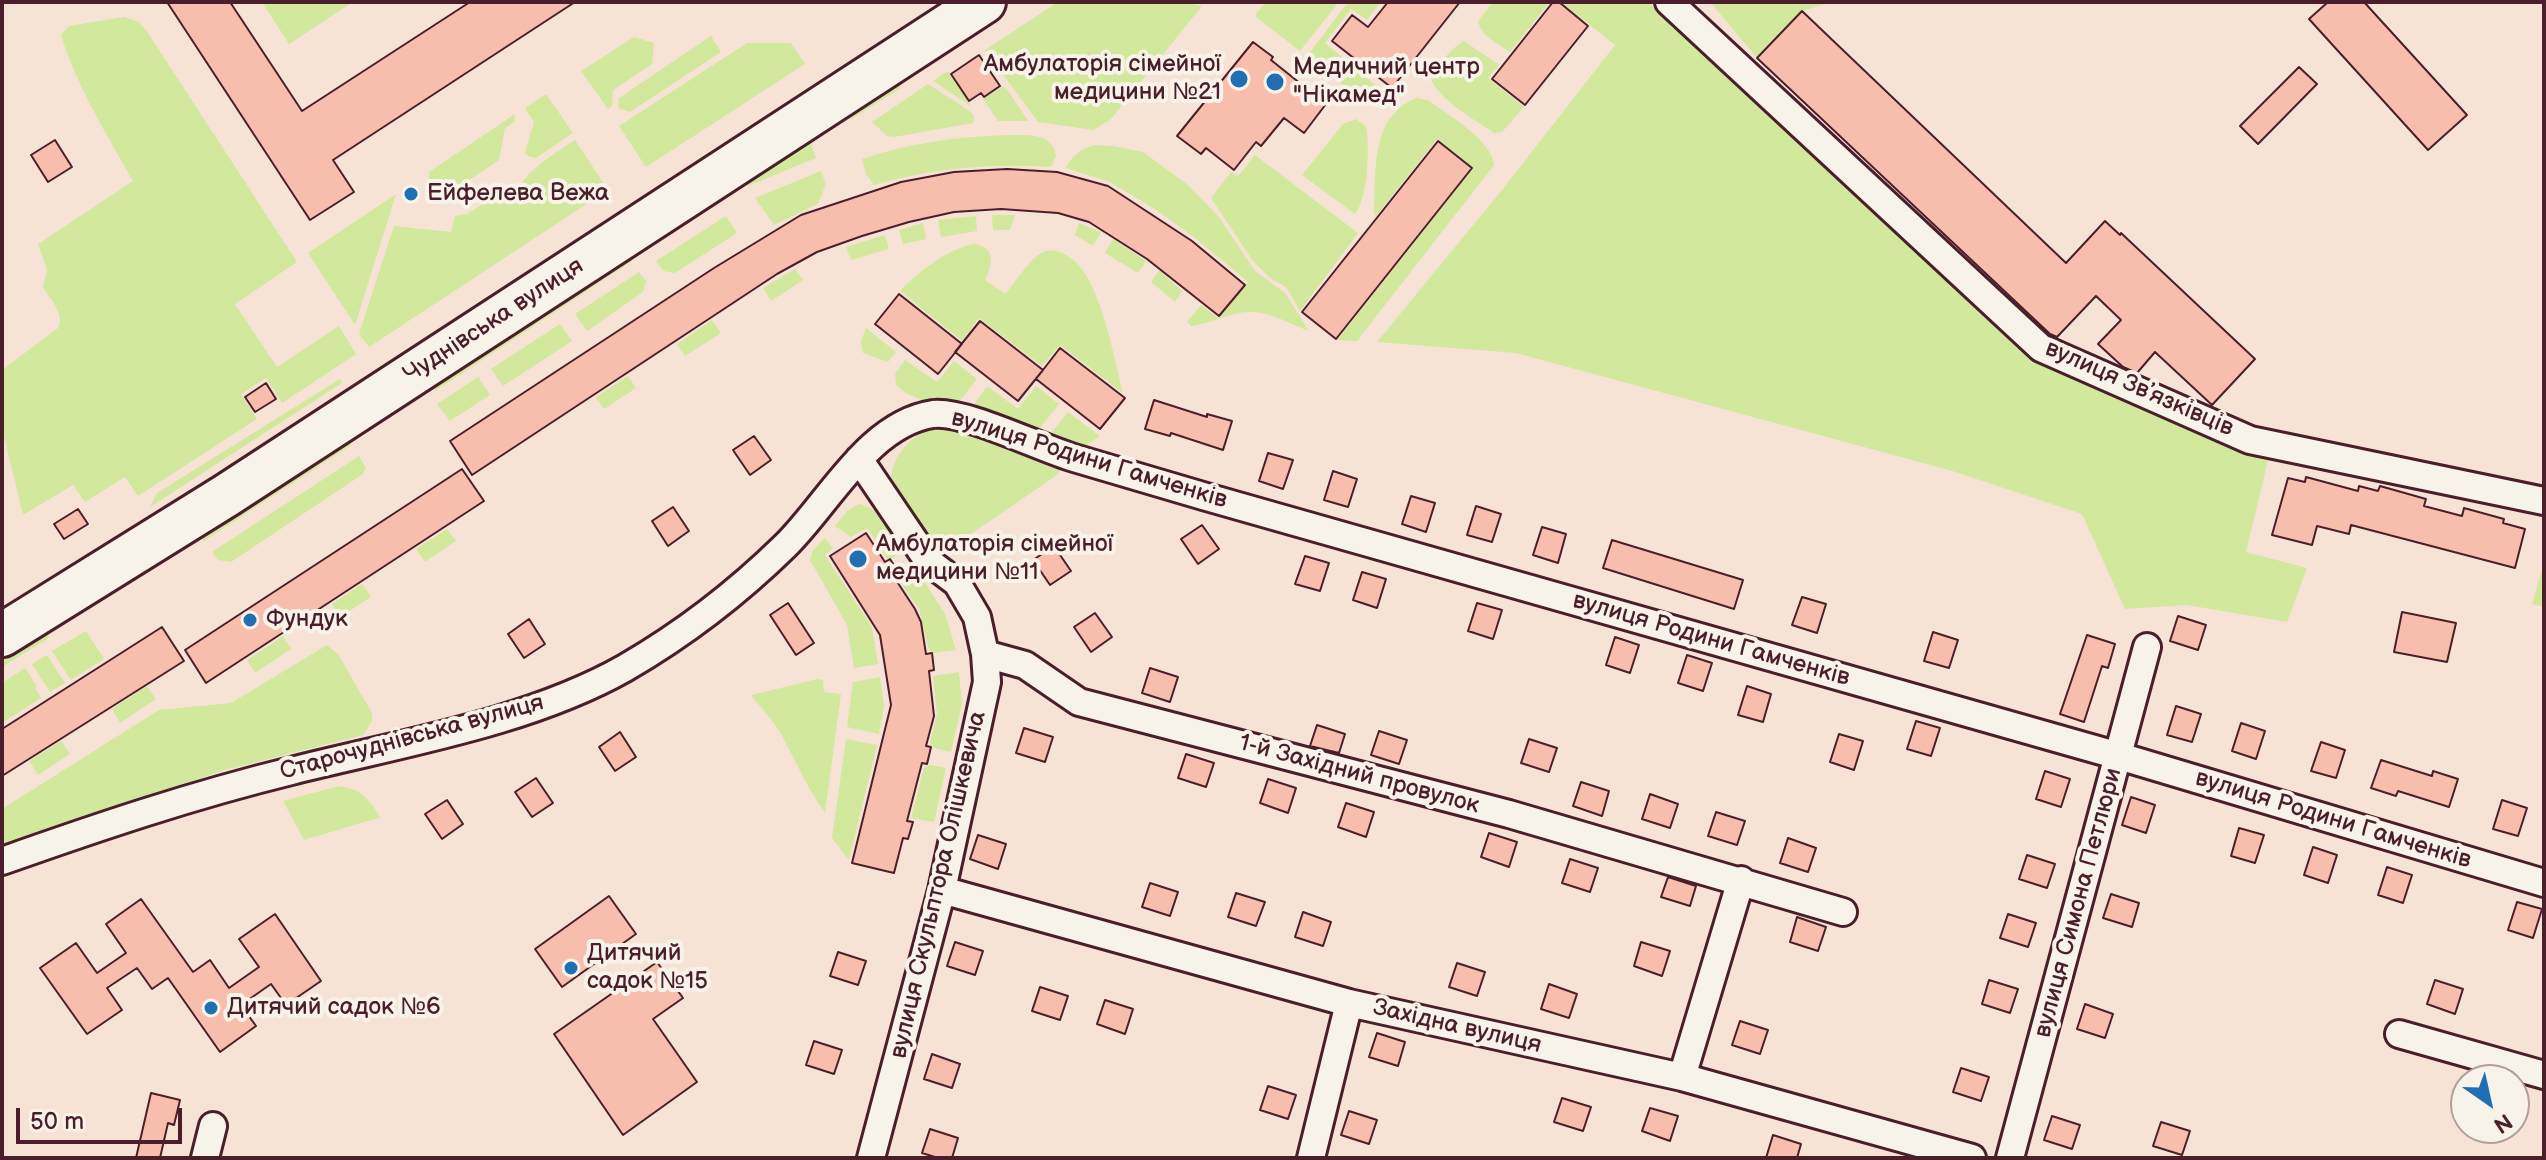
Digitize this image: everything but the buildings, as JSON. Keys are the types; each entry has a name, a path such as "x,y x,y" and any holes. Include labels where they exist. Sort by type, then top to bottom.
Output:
{"main road":[{"name":"Чуднівська вулиця","path":"2,619 405,362 958,2"},
{"name":"Чуднівська вулиця","path":"2,635 240,486 984,2"}],"street":[{"name":"вулиця Звʼязківців","path":"1669,2 2041,348 2250,440 2544,501"},
{"name":"вулиця Родини Гамченків","path":"882,438 915,419 936,414 957,416 1075,458 1203,496 2119,756 2544,883"},
{"name":"Старочуднівська вулиця","path":"2,861 174,802 524,711 600,681 662,644 758,571 810,520 859,459 882,438"},
{"name":"вулиця Скульптора Олішкевича","path":"859,459 928,561 957,583 977,617 987,682 942,890 871,1158"},
{"name":"вулиця Симона Петлюри","path":"2010,1158 2147,647"},
{"name":"1-й Західний провулок","path":"985,654 1025,665 1079,702 1509,814 1843,912"},
{"path":"1682,1077 1741,880"},
{"name":"Західна вулиця","path":"942,890 1349,1003 1682,1077 1972,1158"},
{"path":"1311,1158 1349,1003"},
{"path":"2399,1034 2544,1075"},
{"path":"205,1158 213,1126"}],"green space":[{"path":"262,2 353,2 289,44"},
{"path":"1058,2 1183,2 1202,6 1110,120 1093,130 1038,122 985,50"},
{"path":"1266,2 1339,2 1300,51 1257,18 1256,14"},
{"path":"1348,2 1381,2 1367,20 1351,9 1325,43 1386,94 1378,100 1361,99 1307,56"},
{"path":"1493,2 1550,2 1510,52 1491,39 1478,21"},
{"path":"1561,2 1648,2 2041,348 2272,444 2246,552 2307,568 2287,622 2187,605 2125,609 2082,514 1949,470 1516,353 1377,342 1502,190 1615,45"},
{"path":"1710,2 1832,2 1802,11 1757,58"},
{"path":"124,17 139,22 148,33 297,262 235,304 277,367 339,326 356,354 282,403 266,378 241,394 257,419 138,496 125,477 85,502 73,485 23,515 2,428 2,370 58,328 60,323 56,307 43,287 47,269 38,244 133,181 84,91 61,35 69,26"},
{"path":"711,36 721,52 630,112 618,108 619,98"},
{"path":"634,37 654,43 652,64 613,90 612,106 608,109 581,71"},
{"path":"1464,41 1499,65 1488,78 1524,107 1502,132 1494,133 1460,110 1432,82 1444,59"},
{"path":"747,43 791,43 805,64 646,167 619,126"},
{"path":"948,71 972,107 933,81"},
{"path":"895,79 901,88 851,119 846,115"},
{"path":"928,84 971,112 973,123 894,137 887,136 872,122"},
{"path":"1002,86 1028,121 998,121 983,99"},
{"path":"546,94 573,133 536,158 525,152 534,122 525,108"},
{"path":"1416,98 1428,100 1468,129 1486,147 1494,165 1357,341 1337,340 1473,168 1437,139 1376,216 1374,214 1376,164 1383,132 1390,118"},
{"path":"515,114 514,122 505,128 499,160 432,205 428,202 429,172"},
{"path":"1356,119 1366,126 1368,159 1363,197 1355,214 1302,175 1343,124"},
{"path":"808,135 816,158 748,186 742,178"},
{"path":"1025,135 1050,143 1056,156 1051,167 962,168 918,174 874,185 866,174 862,159 935,141"},
{"path":"575,140 608,190 369,347 359,334 394,226 451,232 455,216 467,214 501,192 511,195 520,189 535,168"},
{"path":"1095,145 1143,152 1188,185 1218,216 1255,271 1285,293 1309,331 1256,312 1233,314 1191,326 1187,322 1201,305 1218,318 1248,282 1158,211 1110,182 1066,168 1078,153"},
{"path":"1255,155 1358,233 1300,311 1287,288 1269,277 1253,261 1211,198 1231,172 1238,176"},
{"path":"821,171 826,184 818,204 774,225 755,198"},
{"path":"396,194 355,325 308,253"},
{"path":"992,215 1015,215 1010,230 993,230"},
{"path":"726,216 737,233 675,273 663,271 656,261"},
{"path":"976,216 977,231 941,237 938,220"},
{"path":"923,223 926,239 903,244 899,230"},
{"path":"1079,223 1101,232 1093,246 1075,235"},
{"path":"885,235 889,249 851,260 846,247"},
{"path":"1113,239 1146,261 1138,273 1105,253"},
{"path":"973,244 986,248 991,257 985,280 1005,294 1028,265 1043,252 1051,250 1062,253 1075,262 1086,276 1103,314 1123,393 1060,345 1042,366 979,318 962,341 900,291 943,256"},
{"path":"627,254 632,261 435,391 430,384"},
{"path":"795,269 803,280 771,301 763,288"},
{"path":"1159,270 1182,291 1175,302 1151,282"},
{"path":"639,272 646,281 643,292 587,331 575,314"},
{"path":"712,320 721,333 685,356 677,344"},
{"path":"560,324 572,341 503,386 491,369"},
{"path":"866,328 896,352 888,362 863,353 861,341"},
{"path":"905,360 937,382 954,361 977,379 958,403 943,405 925,401 896,385 895,374"},
{"path":"628,376 636,388 604,409 596,397"},
{"path":"478,377 490,395 450,421 437,404"},
{"path":"340,379 342,383 150,507 157,493"},
{"path":"987,386 1018,409 1036,386 1059,404 1033,437 970,410"},
{"path":"1068,412 1100,436 1082,448 1047,438"},
{"path":"945,421 1062,466 1057,475 949,549 930,544 891,484 895,462 907,444 925,430"},
{"path":"346,437 351,445 204,541 200,535"},
{"path":"359,456 366,468 363,474 231,562 218,560 212,552"},
{"path":"859,504 880,516 903,551 893,558 887,558 867,528 851,537 835,526 848,510"},
{"path":"447,529 456,541 425,562 416,549"},
{"path":"825,538 833,549 825,555 872,627 878,664 854,668 847,625 810,560 813,550"},
{"path":"2544,562 2544,607 2532,604"},
{"path":"919,573 945,614 956,650 934,653 929,650 919,609 902,585"},
{"path":"362,584 371,597 340,617 332,604"},
{"path":"44,630 49,638 2,667 2,656"},
{"path":"86,631 104,659 71,680 52,651"},
{"path":"283,636 291,649 255,673 247,660"},
{"path":"327,645 338,654 372,713 372,721 363,735 225,770 2,845 2,809 159,710 231,703"},
{"path":"47,655 65,683 50,692 32,664"},
{"path":"25,668 41,698 2,723 2,683"},
{"path":"959,672 962,704 951,752 934,748 930,743 937,715 933,676"},
{"path":"880,677 884,706 879,734 847,727 853,682"},
{"path":"823,680 824,692 841,694 825,813 779,730 751,695"},
{"path":"147,686 156,699 120,723 112,709"},
{"path":"846,739 877,745 849,860 832,838"},
{"path":"61,741 70,754 38,775 29,761"},
{"path":"930,765 946,768 934,822 911,818 924,768"},
{"path":"339,786 364,796 381,819 304,840 283,801"}],"place":[{"name":"Амбулаторія сімейної медицини №21","path":"1239,79"},
{"name":"Медичний центр \"Нікамед\"","path":"1275,82"},
{"name":"Ейфелева Вежа","path":"411,194"},
{"name":"Амбулаторія сімейної медицини №11","path":"858,559"},
{"name":"Фундук","path":"250,620"},
{"name":"Дитячий садок №15","path":"571,968"},
{"name":"Дитячий садок №6","path":"211,1008"}]}
